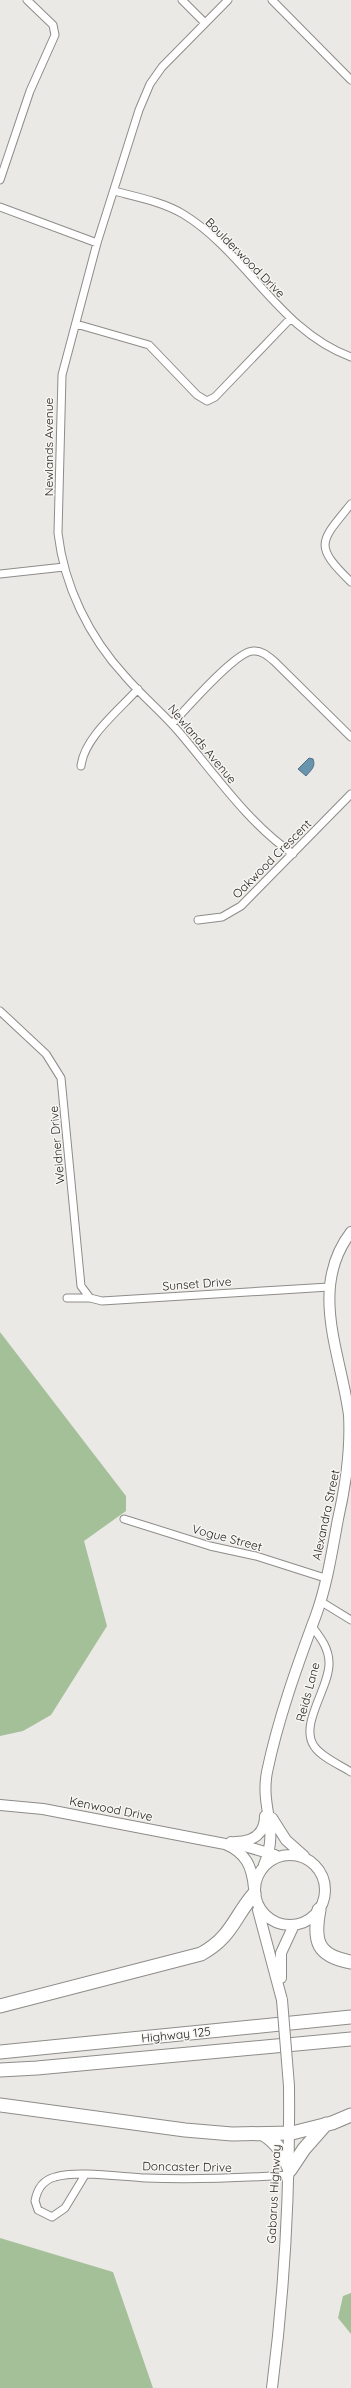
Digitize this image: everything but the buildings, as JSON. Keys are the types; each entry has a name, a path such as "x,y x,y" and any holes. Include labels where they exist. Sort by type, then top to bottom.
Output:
{"highway":[{"path":"0,2006 201,1954 217,1944 231,1930 247,1902 255,1894"},
{"path":"319,1910 316,1933 320,1947 330,1956 351,1962"},
{"name":"Highway 125","path":"0,2052 351,2017"},
{"name":"Highway 125","path":"0,2070 351,2040"},
{"path":"0,2105 185,2130 263,2134 289,2134 326,2124 351,2114"},
{"path":"290,2172 304,2149 326,2124"},
{"path":"263,2134 274,2141 282,2149 290,2172"}],"main road":[{"name":"Alexandra Street","path":"264,1865 269,1855 272,1837 265,1787 268,1767 311,1625 320,1601 351,1465 349,1416 331,1324 329,1287 334,1261 351,1232"},
{"name":"Alexandra Street","path":"266,1802 286,1840 310,1861"},
{"path":"230,1842 247,1841 262,1831 265,1822 266,1802"},
{"name":"Kenwood Drive","path":"0,1805 43,1810 217,1842 233,1848 246,1858 253,1871 255,1894"},
{"name":"Kenwood Drive","path":"217,1842 230,1842 269,1855 280,1856"},
{"path":"293,1855 310,1861 319,1870 324,1881 325,1893 319,1910 305,1922 294,1925 281,1925 270,1920 261,1911 255,1894 257,1876 264,1865 280,1856 293,1855"},
{"name":"Gabarus Highway","path":"255,1894 282,2000"},
{"name":"Gabarus Highway","path":"272,2388 280,2325 290,2172 289,2086 282,2000 281,1953 294,1925"}],"street":[{"path":"0,180 30,91 55,35 51,23 28,0"},
{"path":"182,0 205,23"},
{"name":"Newlands Avenue","path":"228,0 162,67 150,84 139,110 98,243 66,358 61,390 58,533 64,567 75,599 93,633 113,663 172,724 222,786 293,854"},
{"path":"272,0 351,80"},
{"name":"Boulderwood Drive","path":"114,191 153,202 189,218 213,238 290,319 323,344 351,358"},
{"path":"0,207 98,243"},
{"path":"76,324 146,344 197,395 207,401 215,397 290,319"},
{"path":"351,504 325,538 324,546 328,558 351,582"},
{"path":"0,574 64,567"},
{"path":"172,724 233,661 246,652 253,650 261,652 274,661 351,737"},
{"path":"80,766 84,751 92,739 138,690"},
{"name":"Oakwood Crescent","path":"198,920 222,916 235,911 351,794"},
{"name":"Weidner Drive","path":"0,1011 46,1054 61,1078 81,1286 90,1298"},
{"name":"Sunset Drive","path":"67,1298 90,1298 102,1301 329,1287"},
{"name":"Vogue Street","path":"124,1519 210,1546 256,1556 325,1578"},
{"path":"320,1601 351,1620"},
{"name":"Reids Lane","path":"311,1625 323,1641 329,1663 310,1724 311,1740 317,1750 351,1772"},
{"name":"Doncaster Drive","path":"85,2175 60,2213 52,2217 38,2210 36,2206 36,2197 44,2182 60,2176 85,2175 207,2180 290,2172"}],"green space":[{"path":"0,1332 126,1496 126,1511 84,1541 107,1626 51,1715 23,1731 0,1736"},
{"path":"0,2238 113,2272 153,2388 0,2388"},
{"path":"351,2293 351,2334 338,2318 343,2296"}],"water":[{"path":"309,758 313,759 314,764 306,776 298,769"}]}
